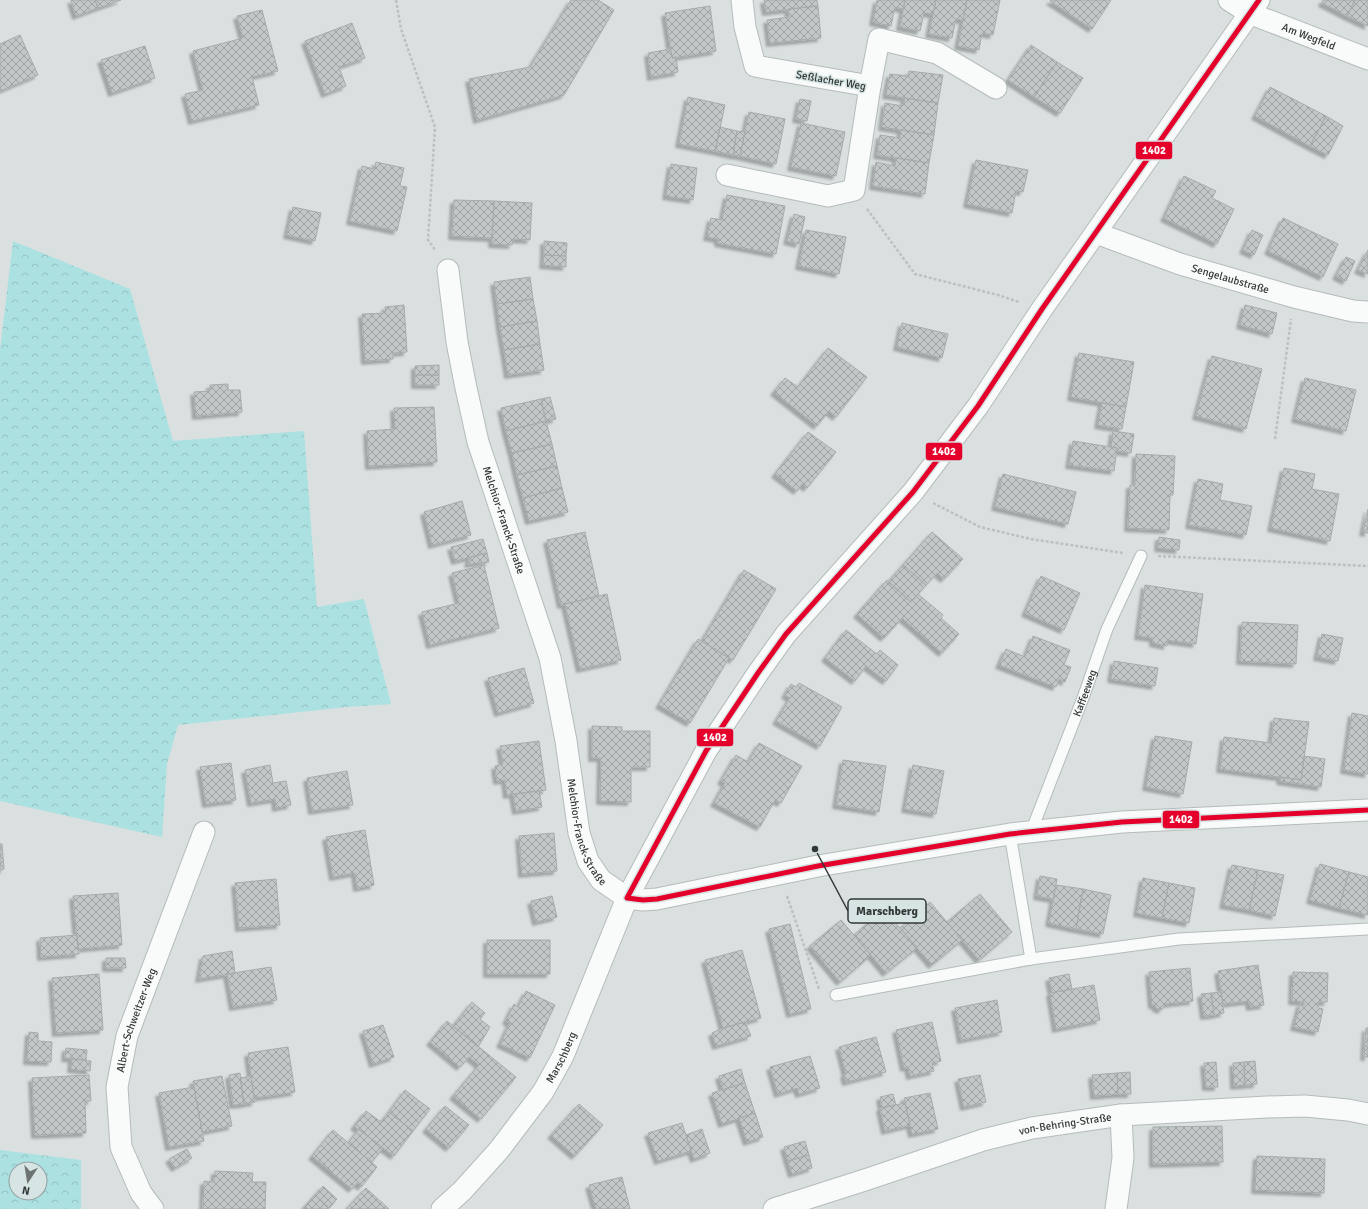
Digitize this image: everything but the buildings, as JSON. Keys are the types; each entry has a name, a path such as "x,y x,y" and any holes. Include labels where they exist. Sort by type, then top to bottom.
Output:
{"street":[{"name":"Seßlacher Weg","path":"742,0 744,27 755,66 870,86 854,190"},
{"name":"Am Wegfeld","path":"1230,0 1254,6 1368,59"},
{"name":"Marschberg","path":"442,1209 462,1191 499,1150 543,1092 563,1056 627,898 706,750 786,634 912,492 978,406 1042,309 1254,6"},
{"path":"870,86 879,39 937,53 996,88"},
{"path":"727,175 828,196 854,190"},
{"name":"Sengelaubstraße","path":"1096,233 1180,264 1294,297 1353,311 1368,312"},
{"name":"Melchior-Franck-Straße","path":"448,270 457,342 478,442 550,658 566,741 579,833 588,862 601,880 627,898"},
{"path":"627,898 643,900 657,899 818,866 1010,834 1122,822 1368,810"},
{"name":"Albert-Schweitzer-Weg","path":"153,1209 141,1193 121,1147 117,1087 127,1036 204,832"},
{"name":"von-Behring-Straße","path":"774,1209 983,1140 1032,1128 1121,1115 1266,1107 1305,1106 1348,1110 1368,1114"},
{"path":"1116,1209 1123,1158 1121,1115"}],"lane":[{"name":"Kaffeeweg","path":"1031,832 1083,698 1107,629 1141,556"},
{"path":"1010,834 1031,959"},
{"path":"836,995 1031,959 1179,939 1368,929"}],"path":[{"path":"396,0 401,29 435,126 428,240 448,270"},
{"path":"854,190 915,274 998,295"},
{"path":"1275,439 1294,297"},
{"path":"780,874 821,995 836,995"}],"green space":[{"path":"13,241 130,289 173,441 304,431 317,607 364,599 391,704 347,707 178,725 167,764 162,837 0,801 0,350"},
{"path":"0,1150 81,1160 81,1209 0,1209"}],"transit line":[{"name":"1402","path":"627,898 706,751 758,673 786,634 913,492 978,406 1042,309 1259,0"},
{"name":"1402","path":"627,898 643,900 657,899 818,866 1010,834 1122,822 1368,810"}],"place":[{"name":"Marschberg","path":"815,849"}]}
